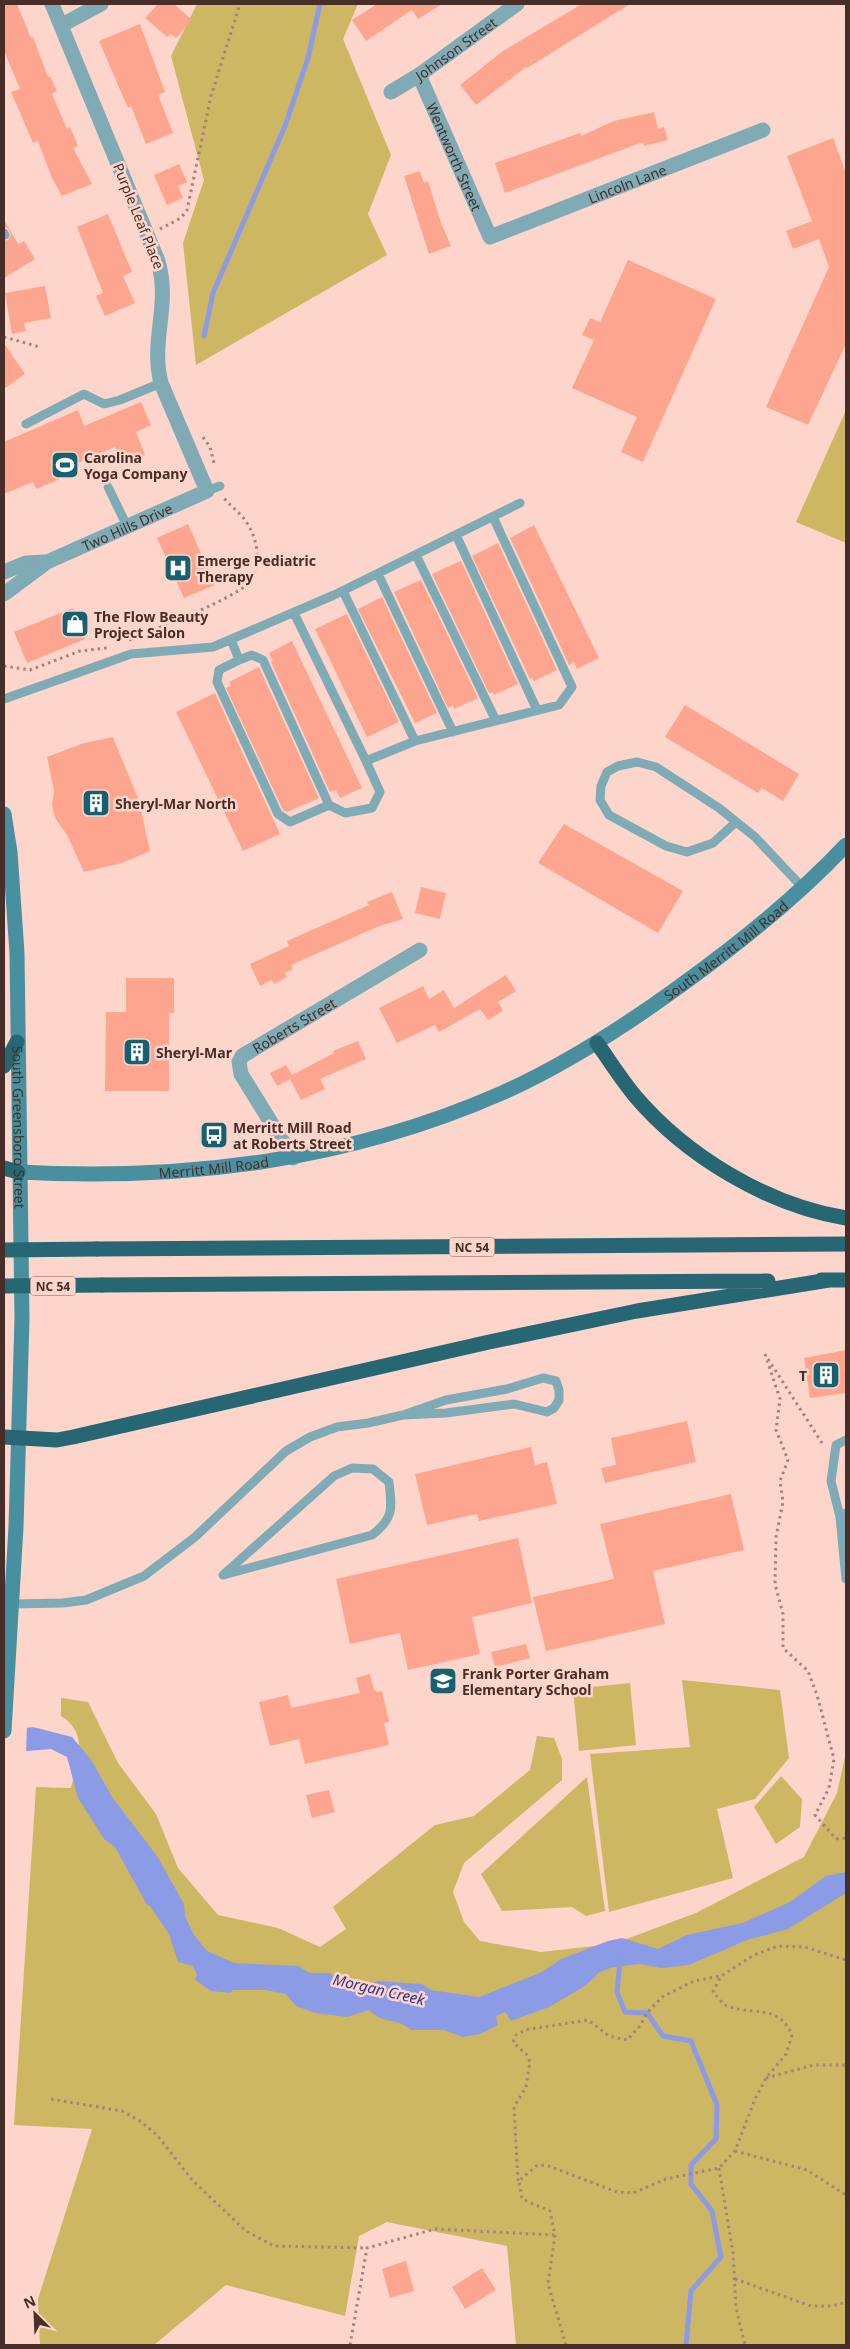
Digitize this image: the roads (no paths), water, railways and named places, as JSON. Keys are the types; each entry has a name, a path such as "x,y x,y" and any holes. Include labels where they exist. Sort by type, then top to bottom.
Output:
{"highway":[{"path":"4,1066 17,1042"},
{"path":"597,1043 634,1095 670,1131 706,1158 758,1189 796,1204 846,1218"},
{"name":"NC 54","path":"4,1250 846,1244"},
{"path":"11,1438 73,1437 480,1344 638,1311 830,1280"},
{"name":"NC 54","path":"4,1286 846,1280"}],"main road":[{"name":"South Greensboro Street","path":"4,814 10,852 15,923 17,1042 11,1170 22,1318 11,1438 8,1667 4,1731"},
{"name":"South Merritt Mill Road","path":"597,1043 627,1024 727,952 803,888 846,845"},
{"name":"Merritt Mill Road","path":"11,1170 89,1176 183,1172 293,1158 398,1131 447,1114 504,1092 597,1043"}],"street":[{"name":"Purple Leaf Place","path":"52,4 150,237 164,289 157,341 160,383 213,488"},
{"path":"62,26 101,4"},
{"name":"Johnson Street","path":"391,92 419,75 517,4"},
{"name":"Wentworth Street","path":"419,75 490,237"},
{"name":"Lincoln Lane","path":"490,237 763,130"},
{"name":"Two Hills Drive","path":"4,594 47,562 213,488"},
{"name":"Two Hills Drive","path":"4,572 26,563 47,562"},
{"name":"Roberts Street","path":"293,1158 241,1074 239,1062 242,1056 420,950"}],"lane":[{"path":"26,424 84,394 104,404 120,400 160,383"},
{"path":"108,487 127,526"},
{"path":"4,699 131,654 213,647 343,591 520,504"},
{"path":"366,761 416,741 558,705 572,687 494,516"},
{"path":"456,535 537,710"},
{"path":"416,555 496,721"},
{"path":"378,574 453,732"},
{"path":"343,591 416,741"},
{"path":"294,613 380,792 372,808 345,813 330,805 263,660 252,654 239,660 219,670 217,682 278,814 290,822 330,805"},
{"path":"231,640 239,660"},
{"path":"736,822 714,843 687,852 666,846 609,814 600,800 602,786 607,772 618,766 637,762 656,767 719,808 755,837 803,888"},
{"path":"8,1603 63,1603 86,1600 137,1580 195,1536 286,1451 310,1437 337,1427 368,1423 403,1415 446,1400 515,1387 543,1378 556,1381 559,1390 559,1400 554,1408 547,1412 514,1404 446,1413 403,1415"},
{"path":"846,1440 836,1445 831,1480 843,1515 846,1579"},
{"path":"352,1468 373,1469 389,1482 392,1506 386,1524 372,1535 223,1575 334,1476 352,1468"}],"water":[{"name":"Morgan Creek","path":"33,1727 72,1737 92,1761 112,1797 157,1856 184,1904 185,1916 194,1935 207,1951 234,1963 298,1966 310,1973 330,1973 343,1984 360,1988 378,1981 422,1984 431,1990 479,1997 542,1972 561,1959 608,1941 622,1938 658,1949 687,1935 743,1923 790,1902 826,1876 846,1872 846,1893 788,1929 747,1940 689,1965 661,1968 640,1964 613,1967 600,1972 585,1986 549,2007 511,2021 505,2012 496,2016 498,2025 480,2034 463,2037 444,2030 411,2030 406,2026 380,2018 369,2010 347,2017 315,2013 296,2006 286,1994 265,1990 233,1990 230,1993 211,1991 195,1980 197,1975 193,1966 178,1962 169,1934 150,1906 147,1905 115,1847 104,1839 78,1798 67,1757 51,1749 4,1753 4,1731"}],"waterway":[{"path":"204,336 213,293 285,126 308,58 320,4"},
{"path":"620,1961 617,1992 625,2012 647,2013 663,2036 691,2041 717,2105 716,2139 691,2165 691,2184 712,2211 721,2257 691,2291 686,2345"}],"place":[{"name":"Carolina Yoga Company","path":"65,465"},
{"name":"Emerge Pediatric Therapy","path":"178,568"},
{"name":"The Flow Beauty Project Salon","path":"75,624"},
{"name":"Sheryl-Mar North","path":"96,803"},
{"name":"Sheryl-Mar","path":"137,1052"},
{"name":"Merritt Mill Road at Roberts Street","path":"214,1135"},
{"name":"T","path":"826,1375"},
{"name":"Frank Porter Graham Elementary School","path":"443,1681"}]}
